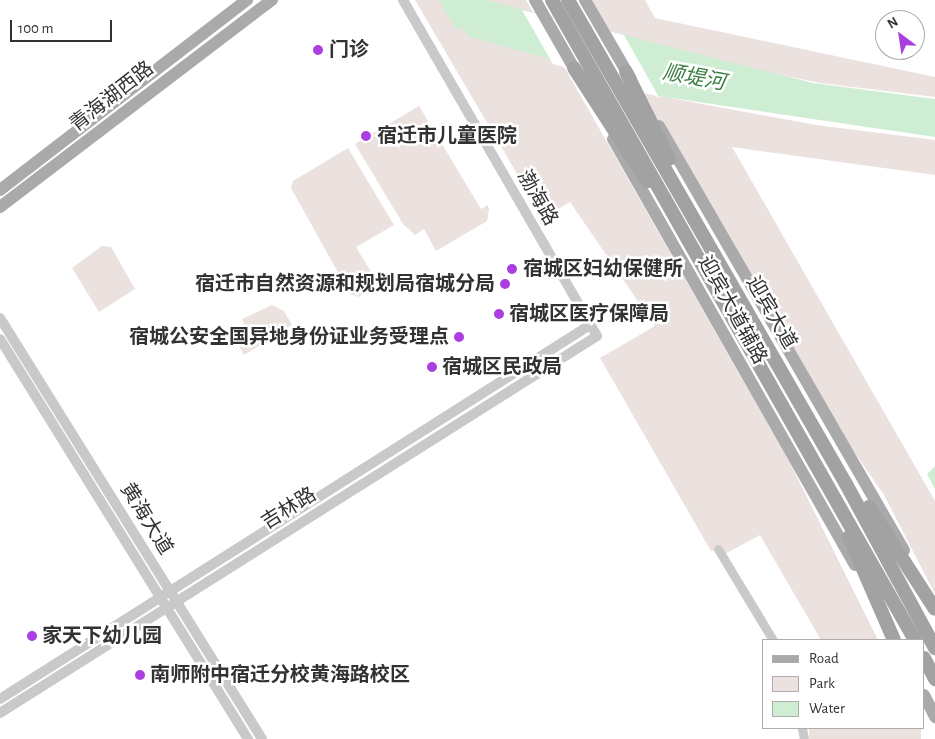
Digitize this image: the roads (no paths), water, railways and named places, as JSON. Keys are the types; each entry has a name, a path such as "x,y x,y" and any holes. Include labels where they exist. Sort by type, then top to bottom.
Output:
{"highway":[{"name":"迎宾大道","path":"552,0 753,350 913,639"},
{"name":"迎宾大道","path":"568,0 786,379 935,648"},
{"path":"626,72 641,98 715,256"},
{"path":"577,73 753,350"},
{"path":"762,366 772,396 845,528 894,639"},
{"path":"786,379 806,402 935,608"},
{"path":"925,660 935,679"}],"main road":[{"name":"青海湖西路","path":"0,190 247,0"},
{"name":"青海湖西路","path":"0,207 272,0"},
{"name":"迎宾大道辅路","path":"534,0 577,73 893,639"},
{"path":"585,0 626,72"},
{"name":"迎宾大道辅路","path":"641,98 935,608"},
{"path":"925,697 935,717"}],"street":[{"name":"渤海路","path":"403,0 597,336"},
{"name":"黄海大道","path":"0,318 262,739"},
{"name":"吉林路","path":"0,699 590,325"},
{"name":"吉林路","path":"0,713 597,336"},
{"name":"黄海大道","path":"0,339 248,739"},
{"path":"718,549 772,639"}],"water":[{"name":"顺堤河","path":"439,0 486,0 813,83 935,99 935,137 658,96 644,85 470,37 461,28 456,30"},
{"path":"935,466 935,489 927,474"}],"place":[{"name":"门诊","path":"318,50"},
{"name":"宿迁市儿童医院","path":"366,136"},
{"name":"宿城区妇幼保健所","path":"512,269"},
{"name":"宿迁市自然资源和规划局宿城分局","path":"505,284"},
{"name":"宿城区医疗保障局","path":"499,314"},
{"name":"宿城公安全国异地身份证业务受理点","path":"459,337"},
{"name":"宿城区民政局","path":"432,367"},
{"name":"家天下幼儿园","path":"32,636"},
{"name":"南师附中宿迁分校黄海路校区","path":"140,675"}]}
